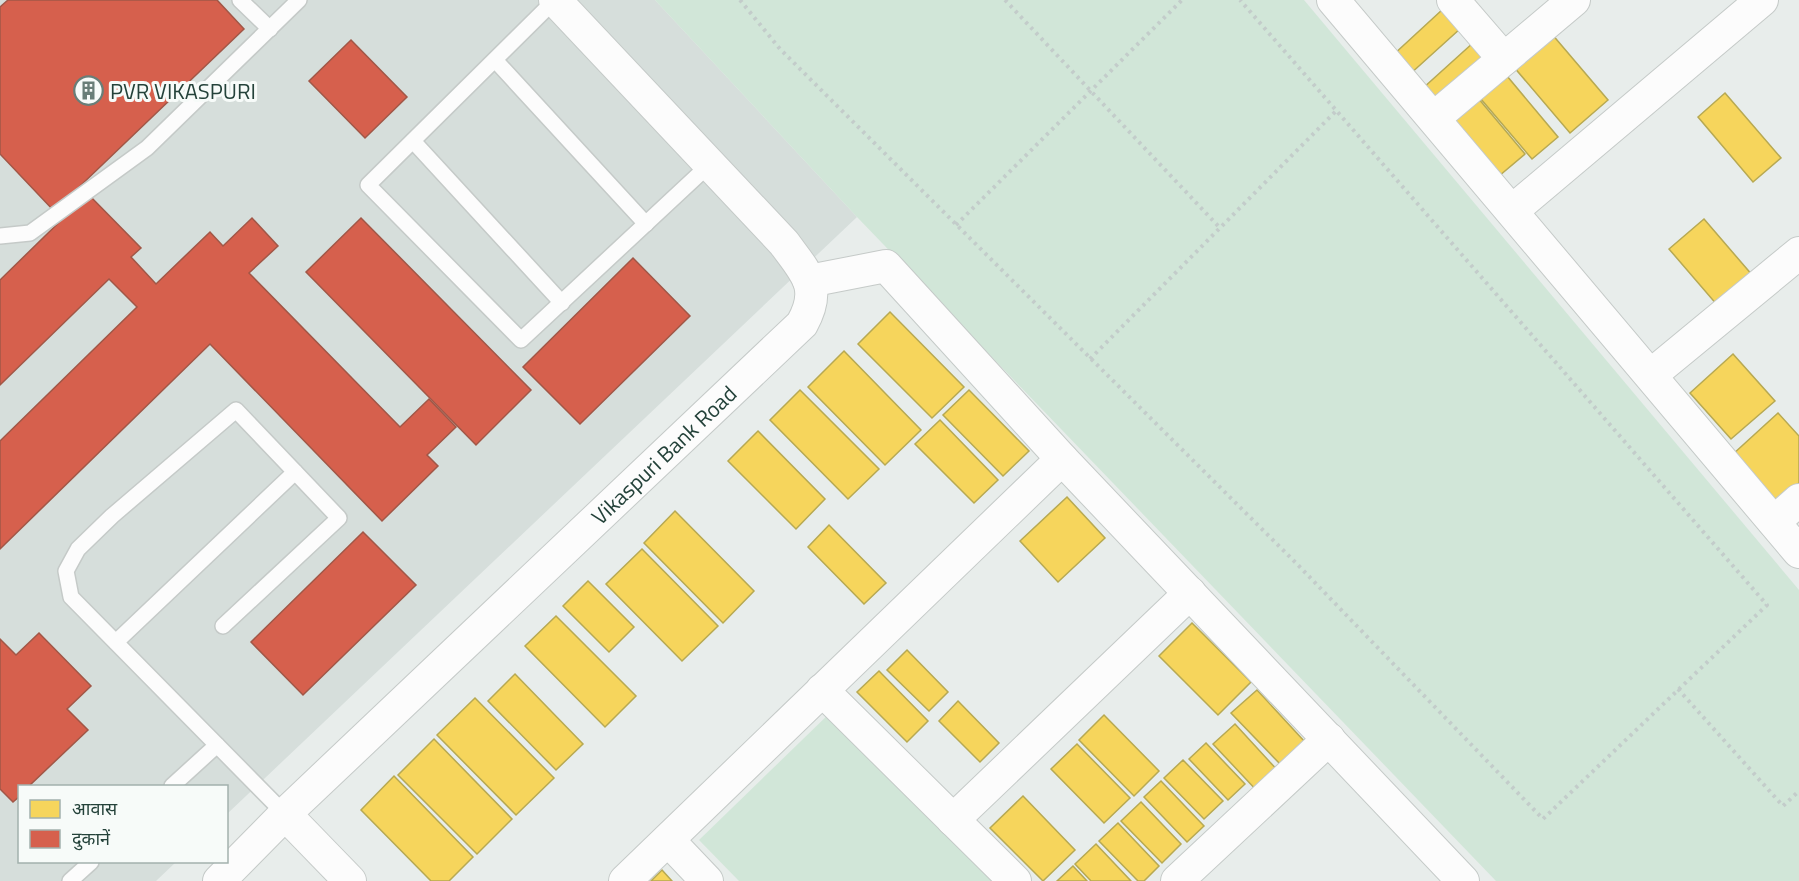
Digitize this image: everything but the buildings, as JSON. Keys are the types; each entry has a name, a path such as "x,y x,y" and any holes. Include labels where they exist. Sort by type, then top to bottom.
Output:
{"street":[{"path":"555,0 784,243 809,281 886,266 1062,459 1463,881"},
{"path":"1332,0 1799,552"},
{"path":"1453,0 1504,58"},
{"path":"1512,211 1762,0"},
{"path":"1434,118 1572,1"},
{"path":"1651,375 1799,253"},
{"name":"Vikaspuri Bank Road","path":"219,881 285,814 802,324 810,310 813,295 809,281"},
{"path":"625,881 1062,459"},
{"path":"1774,522 1799,500"},
{"path":"953,820 1190,593"},
{"path":"822,690 1015,881"},
{"path":"1177,881 1329,739"},
{"path":"285,814 350,881"},
{"path":"668,840 707,881"}],"lane":[{"path":"240,0 270,29"},
{"path":"0,236 30,233 147,148 299,0"},
{"path":"555,0 368,185 521,340 710,164"},
{"path":"495,60 646,224"},
{"path":"413,141 562,303"},
{"path":"223,626 339,518 236,410 112,516 78,549 66,571 71,597 285,814"},
{"path":"116,642 295,472"},
{"path":"173,785 217,745"},
{"path":"70,881 89,863"}],"path":[{"path":"740,0 780,49 1297,564 1543,819 1767,605 1240,0"},
{"path":"1005,0 1220,228"},
{"path":"956,225 1182,0"},
{"path":"1090,359 1336,111"},
{"path":"1678,689 1783,806 1799,791"}],"shaded area":[{"path":"0,0 655,0 857,217 228,813 228,785 18,785 18,863 175,863 156,881 0,881"}],"green space":[{"path":"655,0 1304,0 1799,590 1799,881 1496,881 857,217"},
{"path":"834,709 1001,881 739,881 699,840"}],"place":[{"name":"PVR VIKASPURI","path":"89,91"}]}
